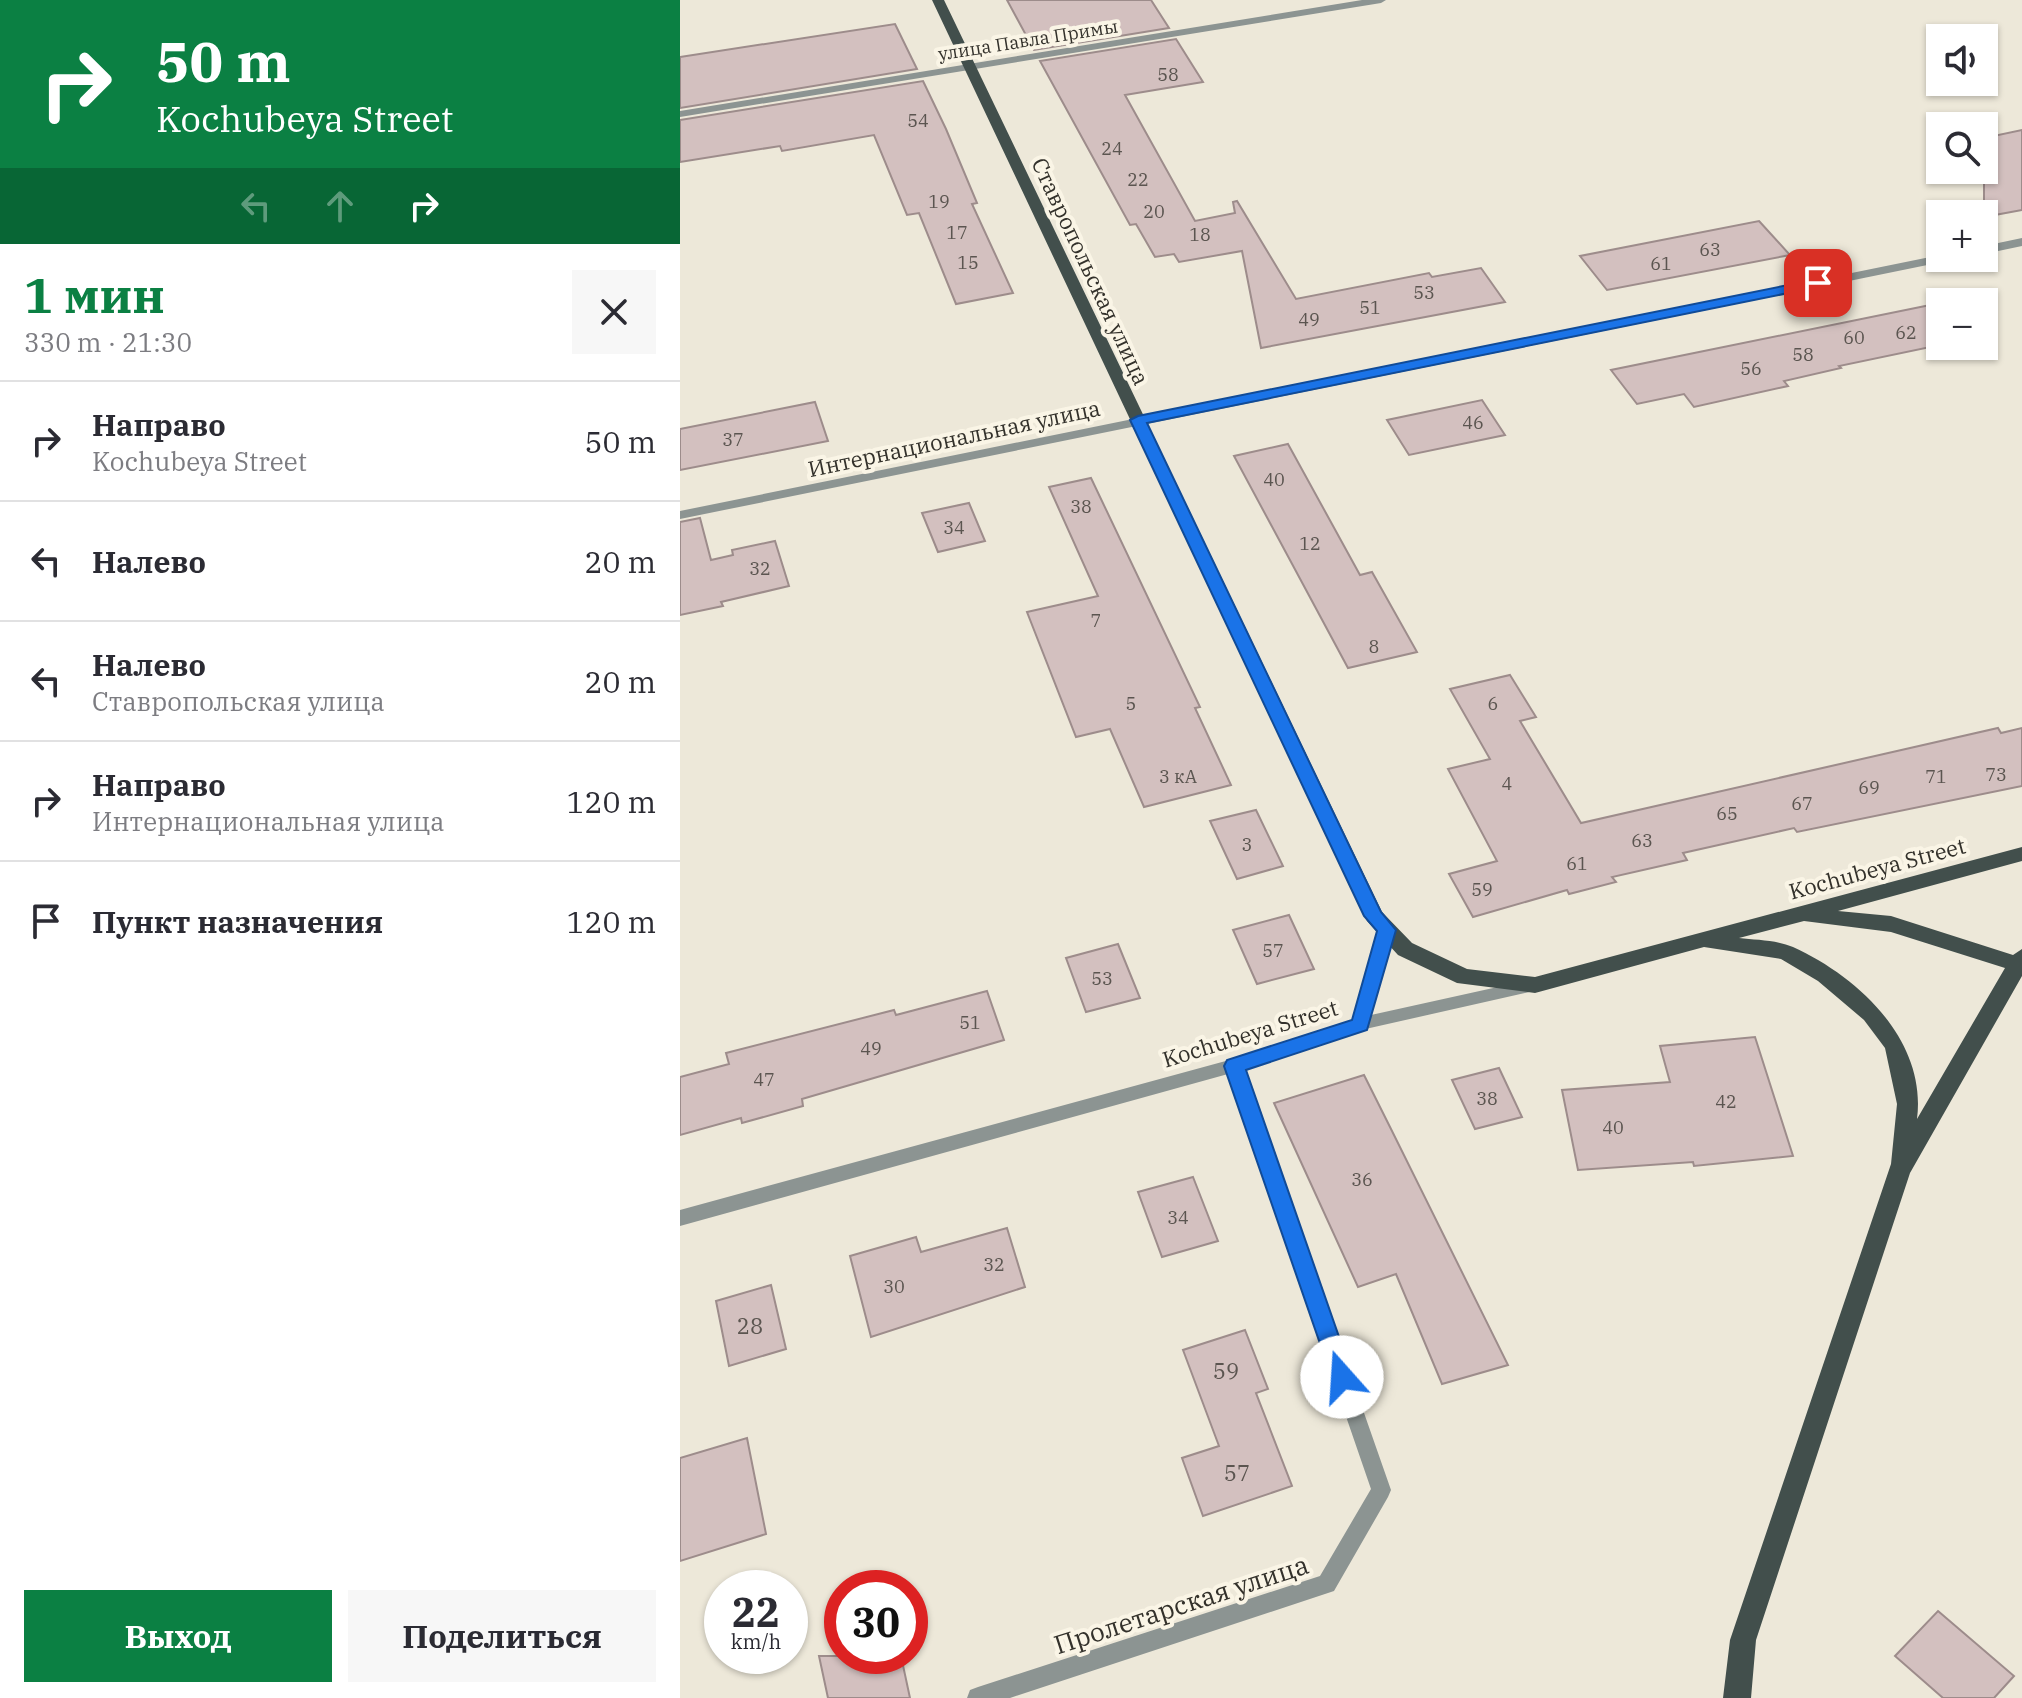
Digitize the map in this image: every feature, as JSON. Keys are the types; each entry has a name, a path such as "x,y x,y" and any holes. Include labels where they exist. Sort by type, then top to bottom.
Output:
{"main road":[{"name":"Ставропольская улица","path":"938,0 1374,916 1405,949 1464,977 1535,985"},
{"name":"Kochubeya Street","path":"1535,985 2022,854"},
{"path":"1796,915 1891,924 2019,960 1899,1171"},
{"path":"1700,941 1785,952 1825,975 1872,1014 1895,1046 1908,1104 1899,1171 1743,1640 1737,1698"}],"street":[{"name":"улица Павла Примы","path":"680,114 1381,0"},
{"path":"1998,247 2022,242"},
{"name":"Интернациональная улица","path":"680,515 1926,261"},
{"path":"1360,1024 1387,930"},
{"name":"Kochubeya Street","path":"680,1218 1234,1066 1360,1024 1535,985"},
{"name":"Пролетарская улица","path":"978,1698 1327,1584 1381,1490 1234,1066"}],"building":[{"path":"1007,0 1151,0 1169,28 1034,50"},
{"path":"895,24 917,69 680,108 680,57"},
{"path":"1176,39 1203,82 1125,95 1195,221 1235,213 1233,202 1237,201 1296,299 1429,273 1432,277 1481,268 1505,302 1261,348 1242,251 1179,262 1174,254 1155,257 1136,224 1130,225 1040,61"},
{"path":"923,81 977,203 972,204 1013,293 956,304 919,213 907,215 874,135 782,151 780,146 680,162 680,120"},
{"path":"2022,130 2022,210 1998,214 1998,200 1984,200 1984,184 1998,184 1998,135"},
{"path":"1759,221 1790,255 1607,290 1580,256"},
{"path":"1926,306 1926,348 1839,366 1841,368 1784,381 1788,386 1694,407 1684,394 1637,404 1611,370"},
{"path":"1482,400 1505,435 1409,455 1387,420"},
{"path":"815,402 828,441 680,470 680,429"},
{"path":"1288,444 1360,575 1372,572 1417,652 1348,668 1234,456"},
{"path":"1091,478 1200,707 1195,708 1231,785 1144,807 1110,729 1076,737 1027,612 1098,596 1049,487"},
{"path":"969,503 985,541 938,552 922,513"},
{"path":"700,518 711,560 733,555 732,550 775,541 789,586 680,615 680,522"},
{"path":"1510,675 1536,717 1520,721 1581,823 1998,728 2001,733 2022,728 2022,786 1797,832 1794,828 1683,853 1687,860 1612,877 1616,882 1569,894 1567,890 1473,917 1449,874 1497,861 1448,769 1490,759 1450,689"},
{"path":"1256,810 1283,866 1237,879 1210,821"},
{"path":"1289,915 1314,969 1257,984 1233,930"},
{"path":"1118,944 1140,998 1086,1012 1066,958"},
{"path":"987,991 1004,1040 802,1099 803,1106 742,1123 741,1118 680,1135 680,1077 729,1064 726,1053 894,1010 896,1015"},
{"path":"1755,1037 1793,1156 1694,1166 1693,1162 1578,1170 1562,1090 1670,1082 1660,1046"},
{"path":"1499,1068 1522,1117 1475,1129 1452,1080"},
{"path":"1364,1075 1508,1365 1442,1384 1396,1274 1358,1287 1274,1103"},
{"path":"1193,1177 1218,1241 1162,1257 1138,1192"},
{"path":"1007,1228 1025,1287 871,1337 850,1256 916,1237 921,1252"},
{"path":"771,1285 786,1349 729,1366 716,1301"},
{"path":"1245,1330 1268,1389 1256,1393 1292,1486 1203,1516 1182,1458 1219,1446 1183,1350"},
{"path":"747,1438 766,1534 680,1561 680,1458"},
{"path":"1938,1611 2014,1676 1994,1698 1943,1698 1895,1656"},
{"path":"819,1656 824,1656 824,1674 905,1674 910,1698 828,1698"}],"route":[{"path":"1342,1377 1234,1066 1360,1024 1387,930 1374,916 1138,420 1818,283"}]}
